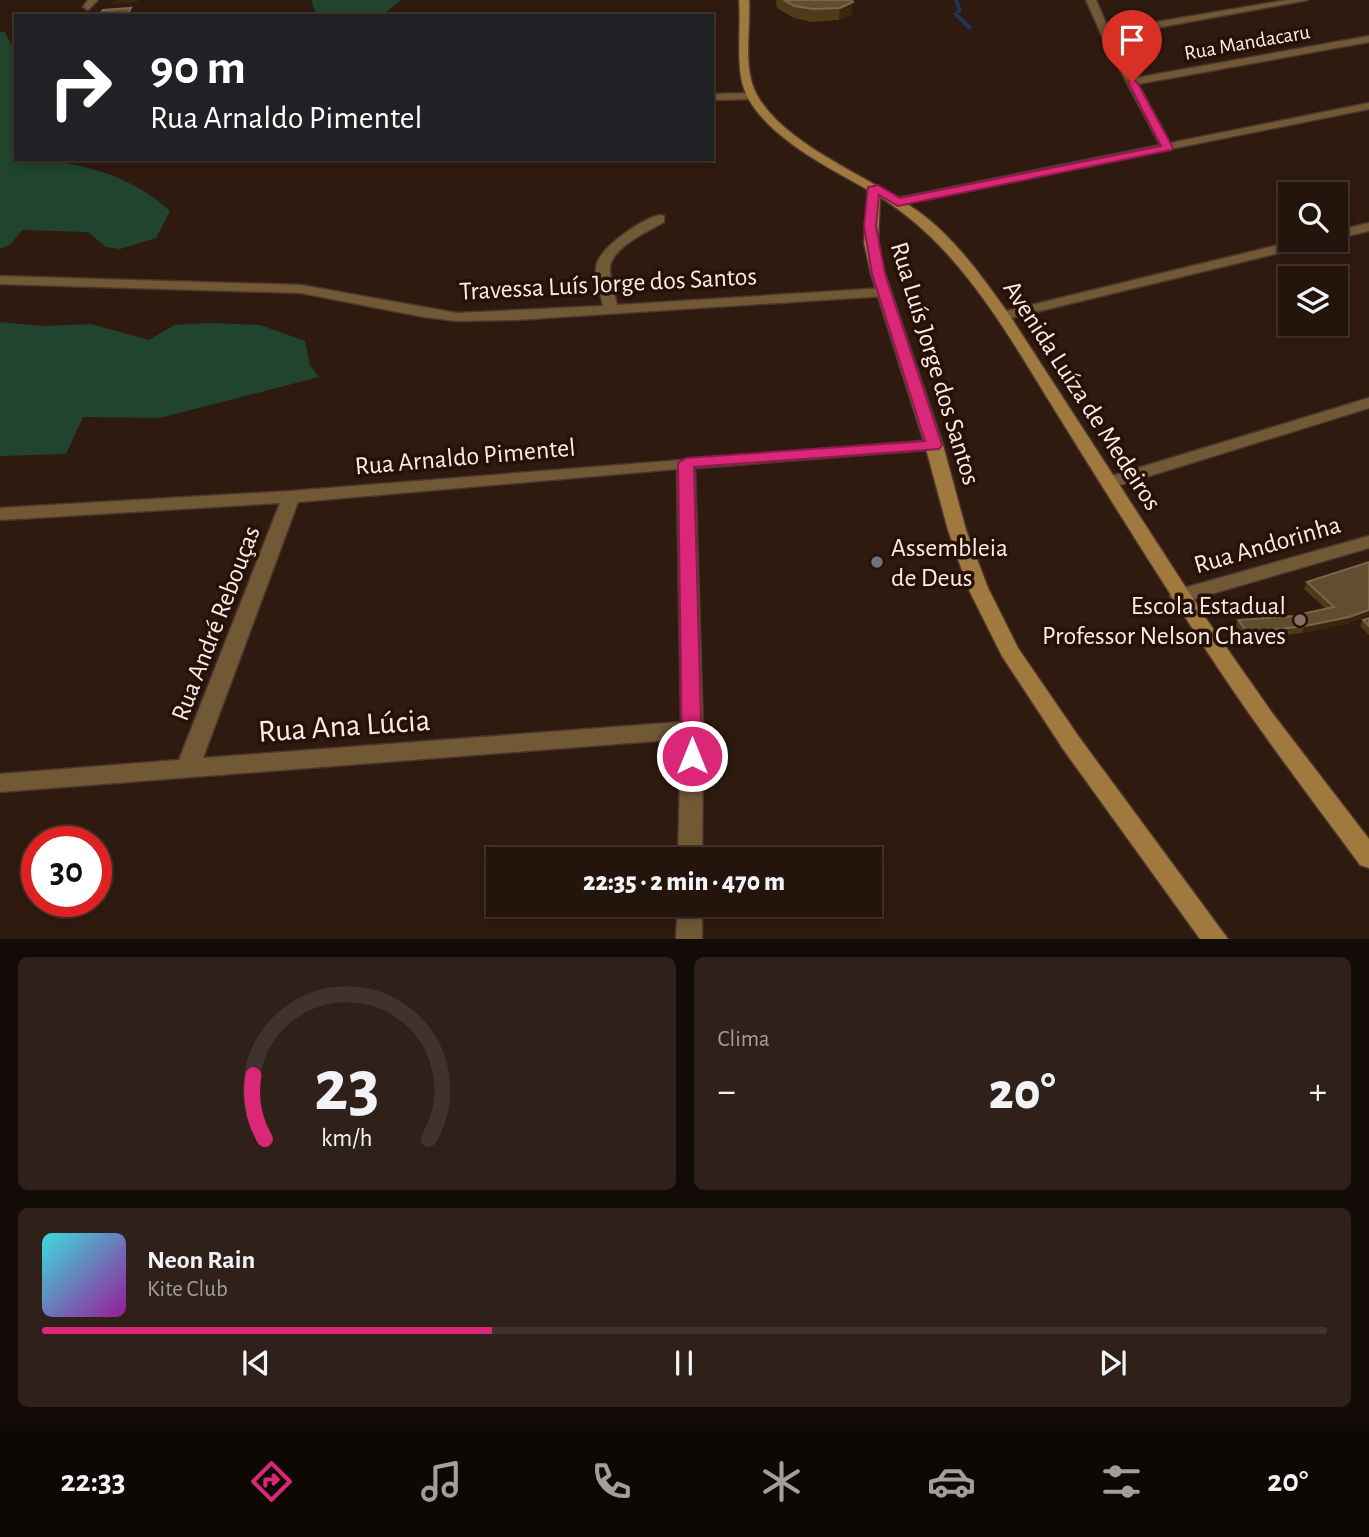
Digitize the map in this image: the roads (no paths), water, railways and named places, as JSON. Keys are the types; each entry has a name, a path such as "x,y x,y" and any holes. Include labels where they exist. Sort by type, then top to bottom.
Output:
{"street":[{"path":"714,97 752,96 747,82 744,0"},
{"path":"1091,0 1105,34 1167,148"},
{"path":"1105,34 1303,0"},
{"name":"Rua Mandacaru","path":"1132,82 1369,40"},
{"name":"Avenida Luíza de Medeiros","path":"752,96 772,120 799,141 898,202 939,236 1003,316 1111,482 1180,596 1265,720 1369,858"},
{"path":"898,202 1369,106"},
{"name":"Rua Luís Jorge dos Santos","path":"874,187 871,243 934,445 957,530 978,588 1009,651 1071,743 1215,939"},
{"path":"611,310 603,268 605,261 615,249 659,219"},
{"path":"1348,232 1369,228"},
{"path":"1003,316 1278,249"},
{"name":"Travessa Luís Jorge dos Santos","path":"0,280 301,289 457,317 885,292"},
{"path":"1111,482 1369,403"},
{"name":"Rua Arnaldo Pimentel","path":"0,514 291,497 934,445"},
{"path":"686,463 692,730 690,847"},
{"name":"Rua André Rebouças","path":"188,767 291,497"},
{"name":"Rua Andorinha","path":"1180,596 1369,541"},
{"name":"Rua Ana Lúcia","path":"0,783 188,767 328,760 509,742 692,730"},
{"path":"689,939 690,917"}],"waterway":[{"path":"956,0 960,10 955,14 970,28"}],"place":[{"name":"Assembleia de Deus","path":"877,562"},
{"name":"Escola Estadual Professor Nelson Chaves","path":"1300,620"}]}
